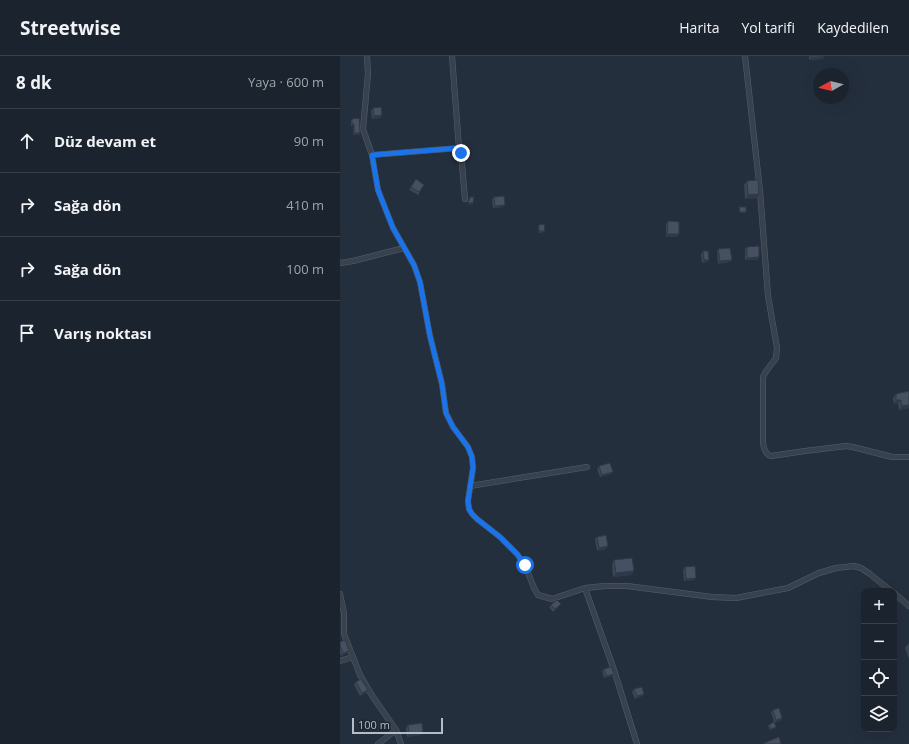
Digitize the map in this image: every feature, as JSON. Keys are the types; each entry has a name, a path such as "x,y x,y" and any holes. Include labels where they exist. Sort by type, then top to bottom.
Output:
{"street":[{"path":"367,56 368,74 363,129 372,155 378,190 393,228 414,265 420,282 430,336 442,384 446,413 453,427 468,447 472,457 473,468 468,501 469,509 472,514 500,537 517,554 525,565 538,595 552,599 585,588 627,586 712,598 736,598 788,588 819,573 854,566 861,568 887,588"},
{"path":"452,56 459,148 461,153 465,199"},
{"path":"745,56 760,192 768,296 777,348 776,358 763,377 763,443 765,452 771,456 805,451 853,447 892,457 909,457"},
{"path":"372,155 459,148"},
{"path":"340,263 353,262 404,248"},
{"path":"470,486 587,467"},
{"path":"585,588 614,670 637,744"},
{"path":"340,594 344,613 344,634 352,656 360,675 373,697 396,730 401,744"},
{"path":"897,596 909,606"},
{"path":"340,661 352,656"},
{"path":"378,744 396,730"}],"building":[{"path":"811,56 824,56 811,58"},
{"path":"381,107 382,115 374,116 373,108"},
{"path":"359,118 360,133 354,133 354,124 352,124 352,119"},
{"path":"416,179 424,185 419,192 411,187"},
{"path":"758,180 759,194 748,195 747,181"},
{"path":"504,196 505,205 495,206 494,197"},
{"path":"470,197 474,197 473,203 468,203"},
{"path":"739,207 746,207 746,212 740,212"},
{"path":"668,221 679,222 679,234 667,234"},
{"path":"544,224 545,231 539,231 539,225"},
{"path":"759,246 759,257 747,258 747,247"},
{"path":"730,248 732,260 720,261 718,249"},
{"path":"703,251 708,251 709,260 704,260"},
{"path":"909,391 909,405 902,406 901,400 896,400 896,394"},
{"path":"610,463 613,472 602,475 599,466"},
{"path":"606,535 608,546 599,548 597,537"},
{"path":"632,558 634,571 616,573 614,560"},
{"path":"695,566 696,578 686,579 685,567"},
{"path":"557,600 561,604 555,609 551,605"},
{"path":"345,640 349,651 343,653 340,642"},
{"path":"611,667 614,674 606,676 604,669"},
{"path":"361,679 368,690 362,693 356,682"},
{"path":"642,687 644,694 637,696 634,689"},
{"path":"779,708 782,718 776,720 773,710"},
{"path":"774,722 776,727 771,729 769,725"},
{"path":"422,723 423,732 409,734 408,725"},
{"path":"779,737 781,744 764,744 764,743"}],"route":[{"path":"461,153 459,148 372,155 378,190 393,228 414,265 420,282 430,336 442,384 446,413 453,427 468,447 472,457 473,468 468,501 469,509 477,519 500,537 517,554 525,565"}]}
